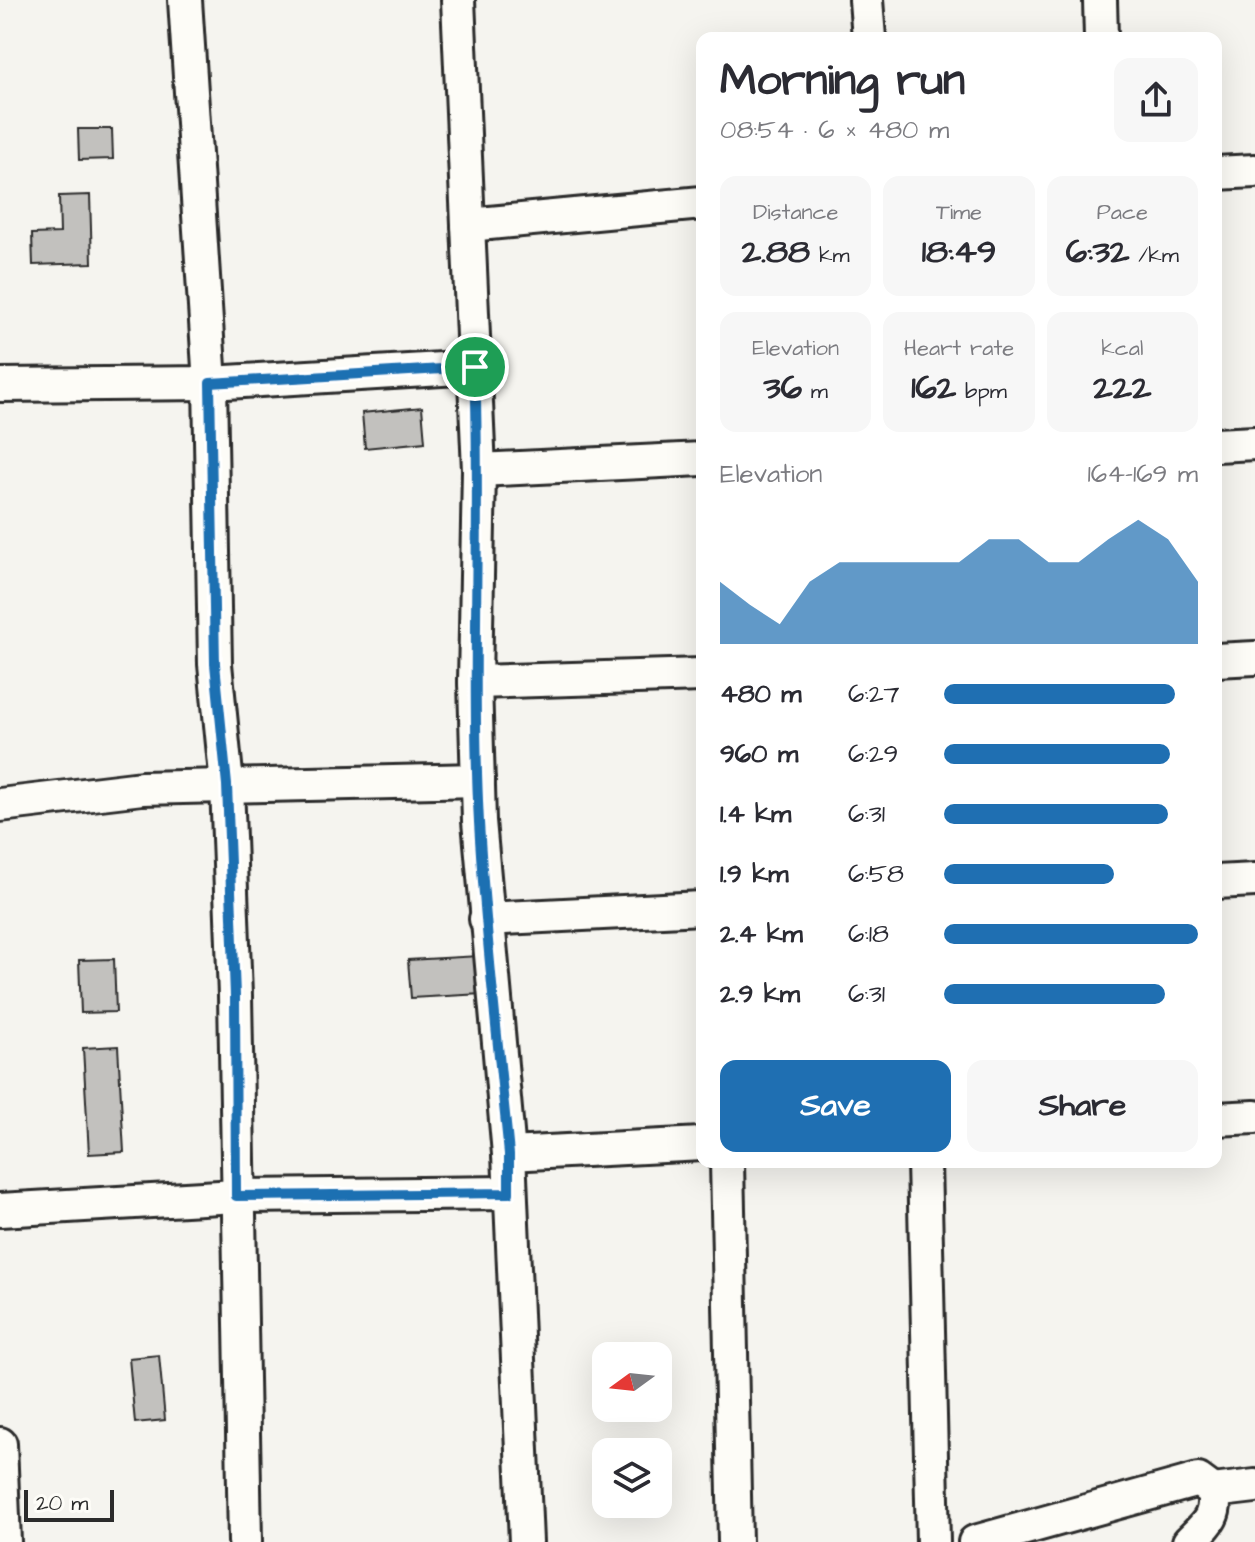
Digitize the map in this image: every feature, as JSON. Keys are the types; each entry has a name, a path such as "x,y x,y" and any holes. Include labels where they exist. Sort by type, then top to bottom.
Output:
{"street":[{"path":"185,0 210,383 215,664 227,785 235,996 236,1196 245,1542"},
{"path":"458,0 479,470 475,682 478,780 486,919 509,1154 526,1542"},
{"path":"866,0 869,32"},
{"path":"1100,0 1101,32"},
{"path":"1222,173 1255,171"},
{"path":"468,225 696,204"},
{"path":"0,385 210,383 475,367"},
{"path":"1222,445 1255,443"},
{"path":"479,470 696,459"},
{"path":"1222,660 1255,658"},
{"path":"475,682 696,675"},
{"path":"0,805 142,788 478,780"},
{"path":"1222,882 1255,880"},
{"path":"486,919 696,908"},
{"path":"1222,1119 1255,1117"},
{"path":"509,1154 696,1144"},
{"path":"727,1168 735,1542"},
{"path":"924,1168 933,1542"},
{"path":"0,1210 236,1196 509,1193"},
{"path":"0,1444 4,1542"},
{"path":"975,1542 1198,1480 1213,1491 1255,1486"},
{"path":"1189,1542 1213,1517 1213,1491"}],"building":[{"path":"78,129 112,129 113,159 79,160"},
{"path":"90,195 92,263 33,265 32,234 60,233 59,196"},
{"path":"422,407 425,442 365,448 362,413"},
{"path":"479,956 482,994 411,998 408,960"},
{"path":"114,959 116,1012 81,1013 79,960"},
{"path":"118,1046 124,1152 89,1154 83,1048"},
{"path":"159,1355 165,1420 135,1423 129,1358"}],"route":[{"path":"475,367 479,470 475,682 479,821 509,1154 509,1193 236,1196 235,996 227,785 215,664 210,383 475,367"}]}
